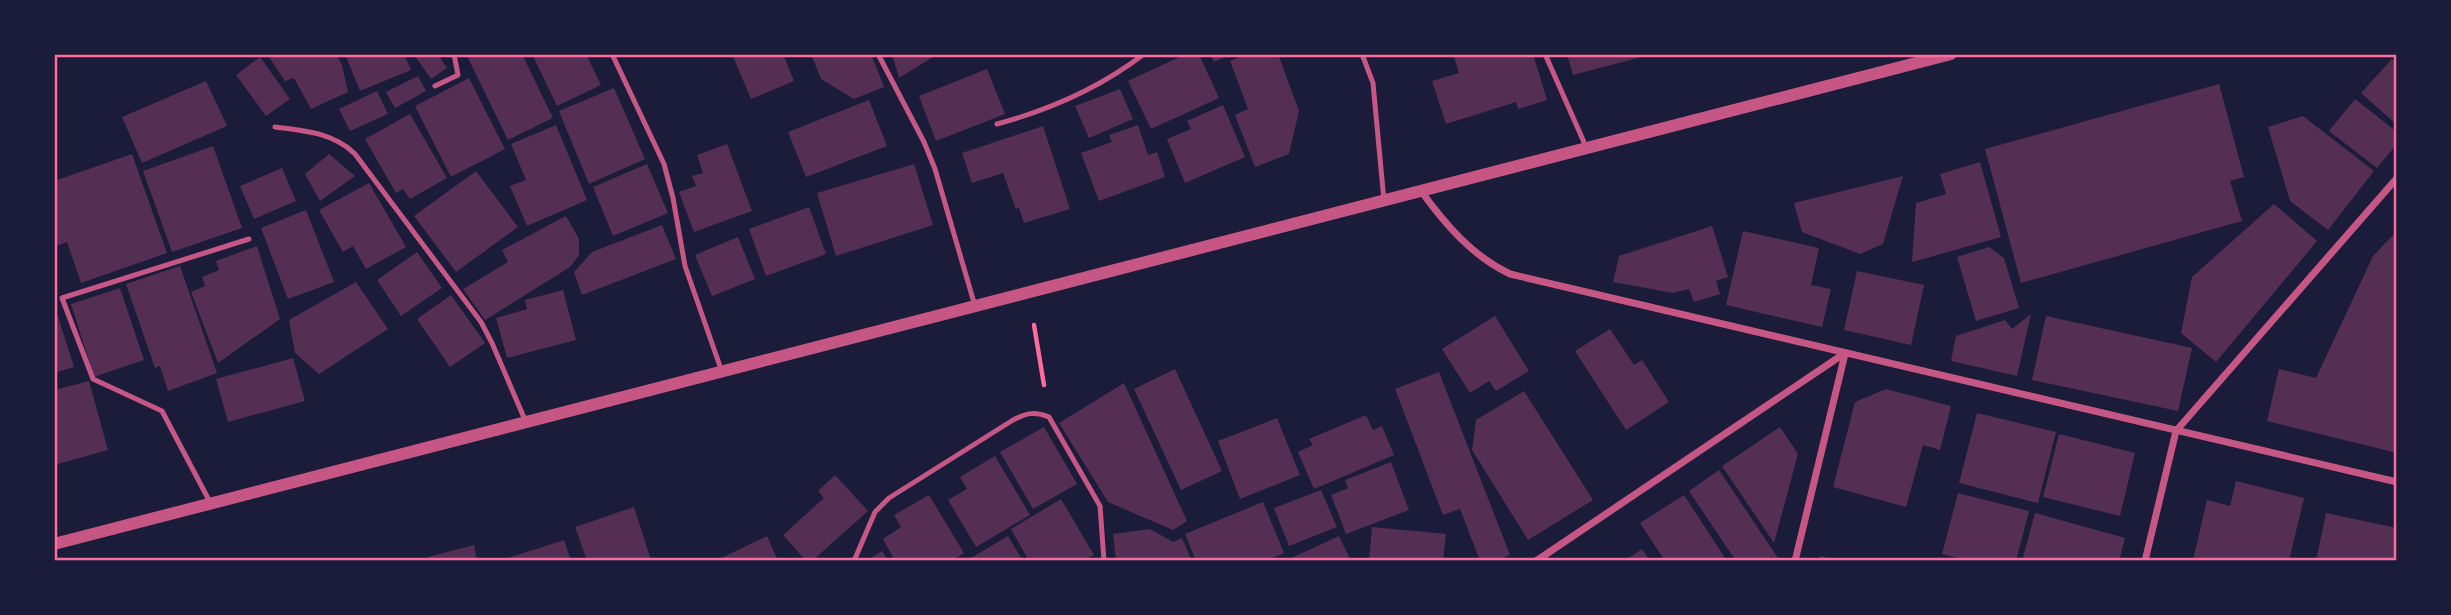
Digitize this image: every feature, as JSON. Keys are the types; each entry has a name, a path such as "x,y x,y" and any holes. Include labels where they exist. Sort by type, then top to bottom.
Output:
{"street":[{"path":"54,544 1951,54"},
{"path":"2145,561 2176,431 2397,178"},
{"path":"1421,191 1435,211 1467,245 1483,259 1510,274 2397,482"},
{"path":"1536,561 1845,353"},
{"path":"1795,561 1845,353"}],"lane":[{"path":"435,86 458,75 454,54"},
{"path":"612,54 664,164 685,266 722,372"},
{"path":"878,54 924,142 935,169 975,306"},
{"path":"997,124 1032,114 1118,74 1144,54"},
{"path":"1362,54 1373,83 1384,201"},
{"path":"1545,54 1587,149"},
{"path":"275,127 329,137 344,143 355,154 481,322 526,423"},
{"path":"211,504 162,411 93,379 62,298 248,239"},
{"path":"854,561 876,512 889,498 1027,412 1049,416 1097,499 1102,516 1104,561"}],"path":[{"path":"1028,293 1044,382"}],"building":[{"path":"267,54 336,54 342,65 348,92 311,109 294,78 285,81"},
{"path":"345,54 404,54 411,70 360,91"},
{"path":"438,54 447,68 431,79 415,56"},
{"path":"474,54 522,54 553,118 508,140 468,58"},
{"path":"532,54 586,54 601,85 557,106"},
{"path":"732,54 783,54 794,81 751,99"},
{"path":"811,54 871,54 884,87 854,99 821,79"},
{"path":"892,54 938,54 899,78"},
{"path":"1186,54 1199,54 1219,98 1151,129 1128,81"},
{"path":"1210,54 1231,54 1214,62"},
{"path":"1246,54 1278,54 1299,111 1289,154 1255,167 1235,115 1248,109 1230,61"},
{"path":"1453,54 1533,54 1547,100 1518,109 1516,102 1446,124 1432,81 1459,73"},
{"path":"1567,54 1649,54 1649,55 1573,75"},
{"path":"260,57 290,99 266,116 236,75"},
{"path":"2392,59 2397,63 2397,125 2361,93"},
{"path":"987,69 1005,114 936,141 919,96"},
{"path":"418,76 426,91 395,108 386,92"},
{"path":"469,78 505,149 451,177 415,106"},
{"path":"206,81 227,126 142,163 122,117"},
{"path":"2219,84 2244,177 2230,181 2242,221 2021,283 1985,149"},
{"path":"614,88 645,159 589,184 559,111"},
{"path":"1120,89 1133,119 1089,138 1075,106"},
{"path":"377,91 388,114 350,131 339,109"},
{"path":"2355,99 2397,132 2397,144 2377,168 2329,131"},
{"path":"869,100 887,146 806,177 788,132"},
{"path":"1223,105 1245,157 1185,183 1167,139 1191,129 1187,121"},
{"path":"410,114 447,178 410,199 403,189 396,193 365,139"},
{"path":"2303,116 2374,171 2328,230 2290,201 2268,127"},
{"path":"556,125 587,200 527,226 510,186 526,180 511,144"},
{"path":"1138,125 1148,155 1157,152 1165,177 1099,201 1081,153 1112,142 1109,135"},
{"path":"1043,126 1070,209 1024,223 1003,173 972,183 962,153"},
{"path":"727,144 752,211 694,232 679,192 696,186 692,176 703,173 697,155"},
{"path":"213,146 242,228 172,252 143,171"},
{"path":"132,154 167,253 81,283 67,242 54,247 54,181"},
{"path":"329,154 355,176 320,201 305,174"},
{"path":"1980,162 2001,237 1912,262 1916,203 1946,194 1940,174"},
{"path":"647,164 668,213 613,236 593,187"},
{"path":"914,164 933,225 836,256 817,193"},
{"path":"282,168 296,201 254,219 240,186"},
{"path":"476,171 518,227 456,272 414,216"},
{"path":"1903,176 1883,244 1860,254 1802,232 1794,203"},
{"path":"369,183 406,247 366,269 353,246 343,252 319,210"},
{"path":"2274,204 2317,241 2216,362 2181,333 2192,277"},
{"path":"809,207 826,254 766,276 749,229"},
{"path":"306,210 334,282 288,299 261,228"},
{"path":"566,216 579,239 579,255 570,267 485,320 463,289 508,262 502,250"},
{"path":"662,225 676,259 582,295 574,272 592,252"},
{"path":"1712,226 1728,277 1716,281 1720,294 1694,302 1689,289 1673,293 1613,282 1619,256"},
{"path":"1743,231 1819,248 1811,285 1831,289 1822,327 1726,305"},
{"path":"2397,231 2397,453 2267,421 2279,369 2316,378 2373,256"},
{"path":"738,237 755,279 712,296 695,255"},
{"path":"257,246 280,319 218,363 191,292 205,286 202,277 219,270 216,261"},
{"path":"1989,247 2004,258 2019,308 1976,321 1957,257"},
{"path":"417,252 442,288 401,316 377,280"},
{"path":"180,266 217,373 168,391 160,366 155,368 126,284"},
{"path":"1857,271 1924,285 1911,345 1844,330"},
{"path":"356,282 388,329 319,374 295,353 289,320"},
{"path":"120,288 144,360 94,377 71,304"},
{"path":"563,290 576,340 507,358 496,318 527,309 525,300"},
{"path":"451,295 485,343 450,367 417,319"},
{"path":"54,304 74,367 54,373"},
{"path":"2031,314 2017,376 1951,361 1956,336 2005,320 2012,329"},
{"path":"1495,316 1529,371 1496,391 1489,381 1470,393 1442,349"},
{"path":"2046,316 2192,348 2178,411 2032,380"},
{"path":"1610,329 1634,365 1642,360 1669,402 1626,430 1575,351"},
{"path":"293,358 305,401 228,422 216,379"},
{"path":"1175,369 1222,471 1181,490 1134,389"},
{"path":"1439,372 1510,555 1494,561 1480,561 1460,509 1443,515 1395,389"},
{"path":"89,381 108,450 54,465 54,390"},
{"path":"1124,383 1187,521 1173,530 1108,502 1059,423"},
{"path":"1886,389 1951,406 1940,450 1923,445 1906,507 1833,487 1855,402"},
{"path":"1524,391 1593,500 1528,540 1472,450 1476,420"},
{"path":"1977,413 2056,432 2038,503 1959,483"},
{"path":"1366,415 1373,430 1382,426 1394,455 1314,489 1298,452 1313,445 1309,439"},
{"path":"1277,418 1300,475 1240,499 1218,441"},
{"path":"1044,427 1077,484 1033,509 1000,452"},
{"path":"1780,427 1798,454 1774,543 1722,466"},
{"path":"2059,434 2135,453 2120,516 2043,497"},
{"path":"995,456 1030,515 976,547 948,500 967,489 960,477"},
{"path":"1391,462 1409,510 1346,534 1331,495 1348,488 1345,480"},
{"path":"1719,470 1780,561 1736,561 1689,491"},
{"path":"835,475 868,511 812,561 806,561 783,535 824,498 818,491"},
{"path":"2236,481 2304,498 2289,561 2193,560 2207,500 2230,506"},
{"path":"1321,490 1337,527 1289,546 1274,508"},
{"path":"1958,493 2029,511 2016,561 1971,561 1942,554"},
{"path":"929,495 964,553 952,561 895,561 883,539 901,527 894,515"},
{"path":"1684,495 1727,561 1665,561 1640,523"},
{"path":"1061,499 1094,555 1082,561 1029,561 1011,529"},
{"path":"1263,502 1284,553 1265,561 1196,561 1185,534"},
{"path":"634,507 650,557 648,561 587,561 575,527"},
{"path":"2035,513 2125,538 2119,561 2022,561"},
{"path":"2326,513 2397,528 2397,561 2316,561"},
{"path":"1372,527 1446,534 1443,561 1369,561"},
{"path":"1150,529 1173,542 1182,538 1192,561 1116,561 1113,534"},
{"path":"767,536 778,561 715,561"},
{"path":"1008,536 1023,561 966,561"},
{"path":"1339,536 1351,561 1285,561"},
{"path":"564,540 571,561 502,561 502,560"},
{"path":"474,545 477,561 429,561 428,557"},
{"path":"1642,549 1650,561 1624,561"},
{"path":"882,551 888,561 866,561"},
{"path":"1820,556 1836,560 1836,561 1818,561"}]}
